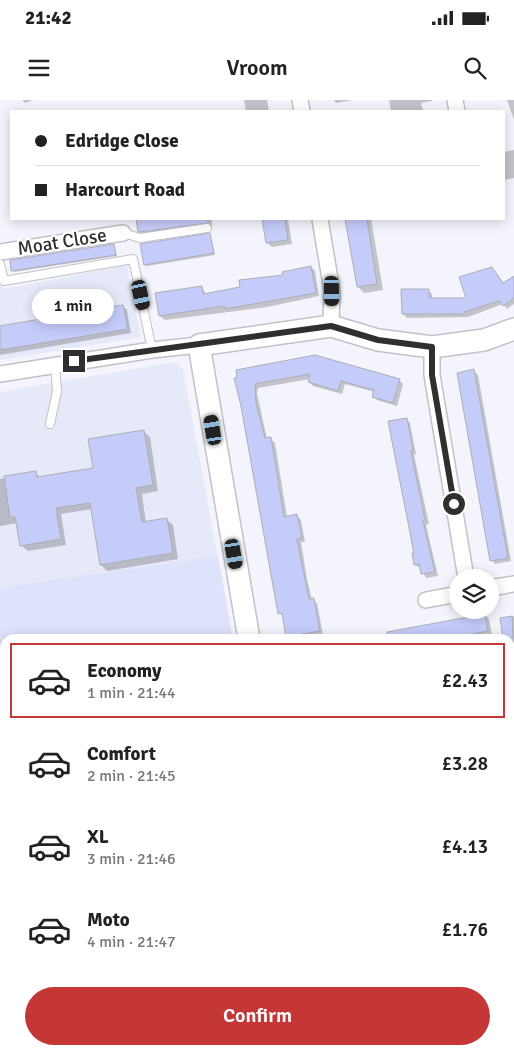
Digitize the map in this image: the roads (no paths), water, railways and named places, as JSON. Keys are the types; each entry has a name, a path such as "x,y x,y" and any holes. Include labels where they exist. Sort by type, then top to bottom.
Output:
{"street":[{"path":"320,220 332,291 331,326"},
{"name":"Moat Close","path":"0,252 124,233"},
{"path":"0,374 55,364 199,345 313,326 331,326 378,340 432,347 484,340 514,329"},
{"path":"199,345 248,634"},
{"path":"432,347 432,375 464,569"},
{"path":"499,586 514,584"},
{"path":"426,600 449,596"}],"lane":[{"path":"124,233 140,238 206,228"},
{"path":"0,264 4,281 133,259 152,350"},
{"path":"50,424 57,391 55,364"}]}
